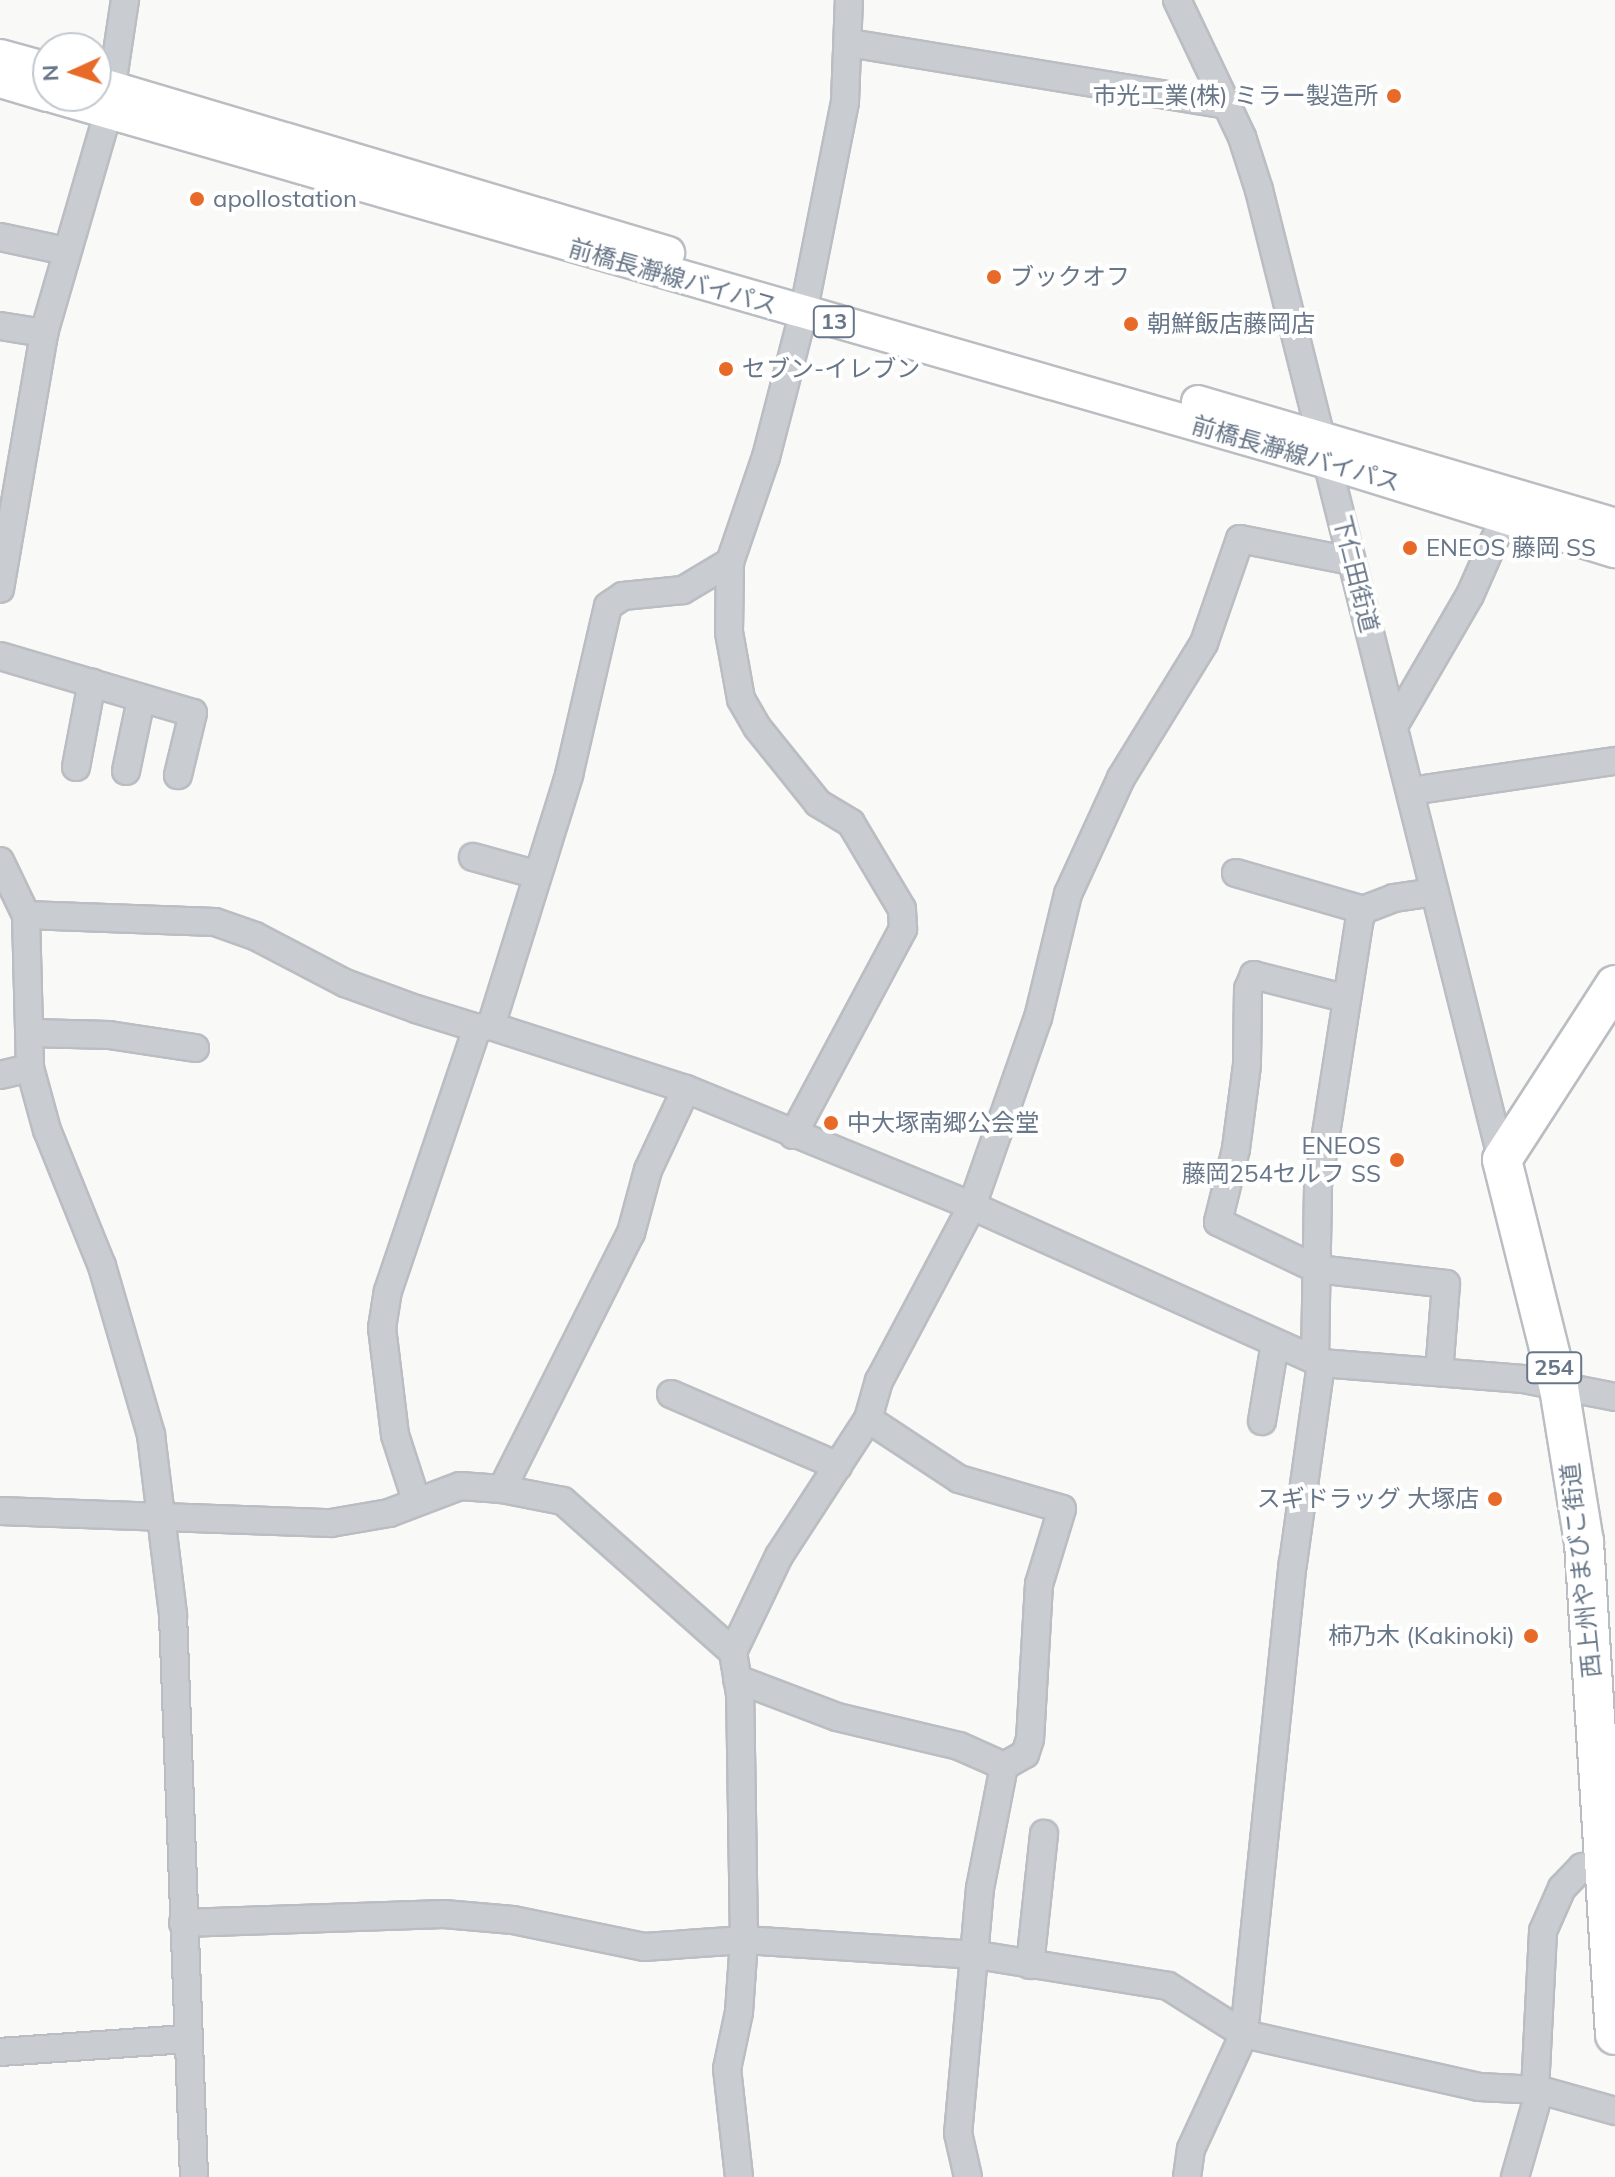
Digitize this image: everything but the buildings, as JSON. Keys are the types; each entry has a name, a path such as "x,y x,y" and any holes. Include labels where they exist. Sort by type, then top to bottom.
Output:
{"highway":[{"path":"1502,1160 1615,985"},
{"name":"西上州やまびこ街道","path":"1502,1160 1559,1388 1584,1542 1609,1860 1615,2035"}],"main road":[{"path":"0,56 32,65"},
{"name":"前橋長瀞線バイパス","path":"0,81 32,90"},
{"name":"前橋長瀞線バイパス","path":"112,96 804,303 1326,450 1615,525"},
{"name":"前橋長瀞線バイパス","path":"1326,450 1504,518 1615,551"}],"street":[{"path":"112,61 125,0"},
{"path":"793,1135 903,929 902,909 851,823 818,803 787,770 741,699 729,632 730,562 766,457 804,303 845,102 849,0"},
{"name":"下仁田街道","path":"1177,0 1228,105 1259,190 1502,1160"},
{"path":"849,43 1228,105"},
{"path":"0,589 44,333 101,112"},
{"path":"0,237 66,251"},
{"path":"0,326 44,333"},
{"path":"1394,726 1470,595 1504,518"},
{"path":"739,2177 727,2069 739,2012 744,1940 737,1679 733,1652 753,1602 868,1419 879,1381 972,1206 1042,1005 1068,894 1121,778 1204,643 1240,539 1351,561"},
{"path":"416,1500 395,1435 382,1328 388,1291 538,875 569,775 608,606 635,593 683,590 730,562"},
{"path":"0,656 193,713 178,775"},
{"path":"76,767 92,682"},
{"path":"126,771 141,699"},
{"path":"1411,791 1615,761"},
{"path":"473,857 538,875"},
{"path":"0,861 26,915 32,1033 30,1068 47,1130 102,1266 146,1420 173,1615 194,2177"},
{"path":"1236,873 1363,910 1394,898 1435,892"},
{"path":"1187,2177 1191,2149 1244,2034 1293,1563 1318,1361 1318,1185 1344,998 1363,910"},
{"path":"26,915 215,922 255,936 345,983 686,1089 972,1206 1318,1361 1523,1379 1615,1397"},
{"path":"1344,998 1254,975 1248,989 1247,1065 1238,1135 1218,1222 1317,1269 1446,1284 1439,1372"},
{"path":"32,1033 109,1035 195,1048"},
{"path":"0,1075 30,1068"},
{"path":"502,1489 631,1233 648,1170 686,1089"},
{"path":"1262,1421 1275,1343"},
{"path":"671,1394 838,1466"},
{"path":"868,1419 959,1479 1062,1509 1039,1584 1030,1739 1025,1754 1004,1766 980,1888 977,1955 958,2133 968,2177"},
{"path":"0,1511 331,1523 389,1513 416,1500 460,1486 502,1489 563,1501 733,1652"},
{"path":"737,1679 837,1717 959,1746 1004,1766"},
{"path":"1030,1965 1044,1834"},
{"path":"1515,2177 1537,2090 1543,1931 1562,1888 1582,1867 1609,1860"},
{"path":"183,1923 430,1914 513,1920 644,1947 744,1940 977,1955 1168,1986 1244,2034 1479,2087 1537,2090 1615,2111"},
{"path":"0,2052 187,2039"}],"place":[{"name":"市光工業(株) ミラー製造所","path":"1394,96"},
{"name":"apollostation","path":"197,199"},
{"name":"ブックオフ","path":"994,277"},
{"name":"朝鮮飯店藤岡店","path":"1131,324"},
{"name":"セブン-イレブン","path":"726,369"},
{"name":"ENEOS 藤岡 SS","path":"1410,548"},
{"name":"中大塚南郷公会堂","path":"831,1123"},
{"name":"ENEOS 藤岡254セルフ SS","path":"1397,1160"},
{"name":"スギドラッグ 大塚店","path":"1495,1499"},
{"name":"柿乃木 (Kakinoki)","path":"1531,1636"}]}
